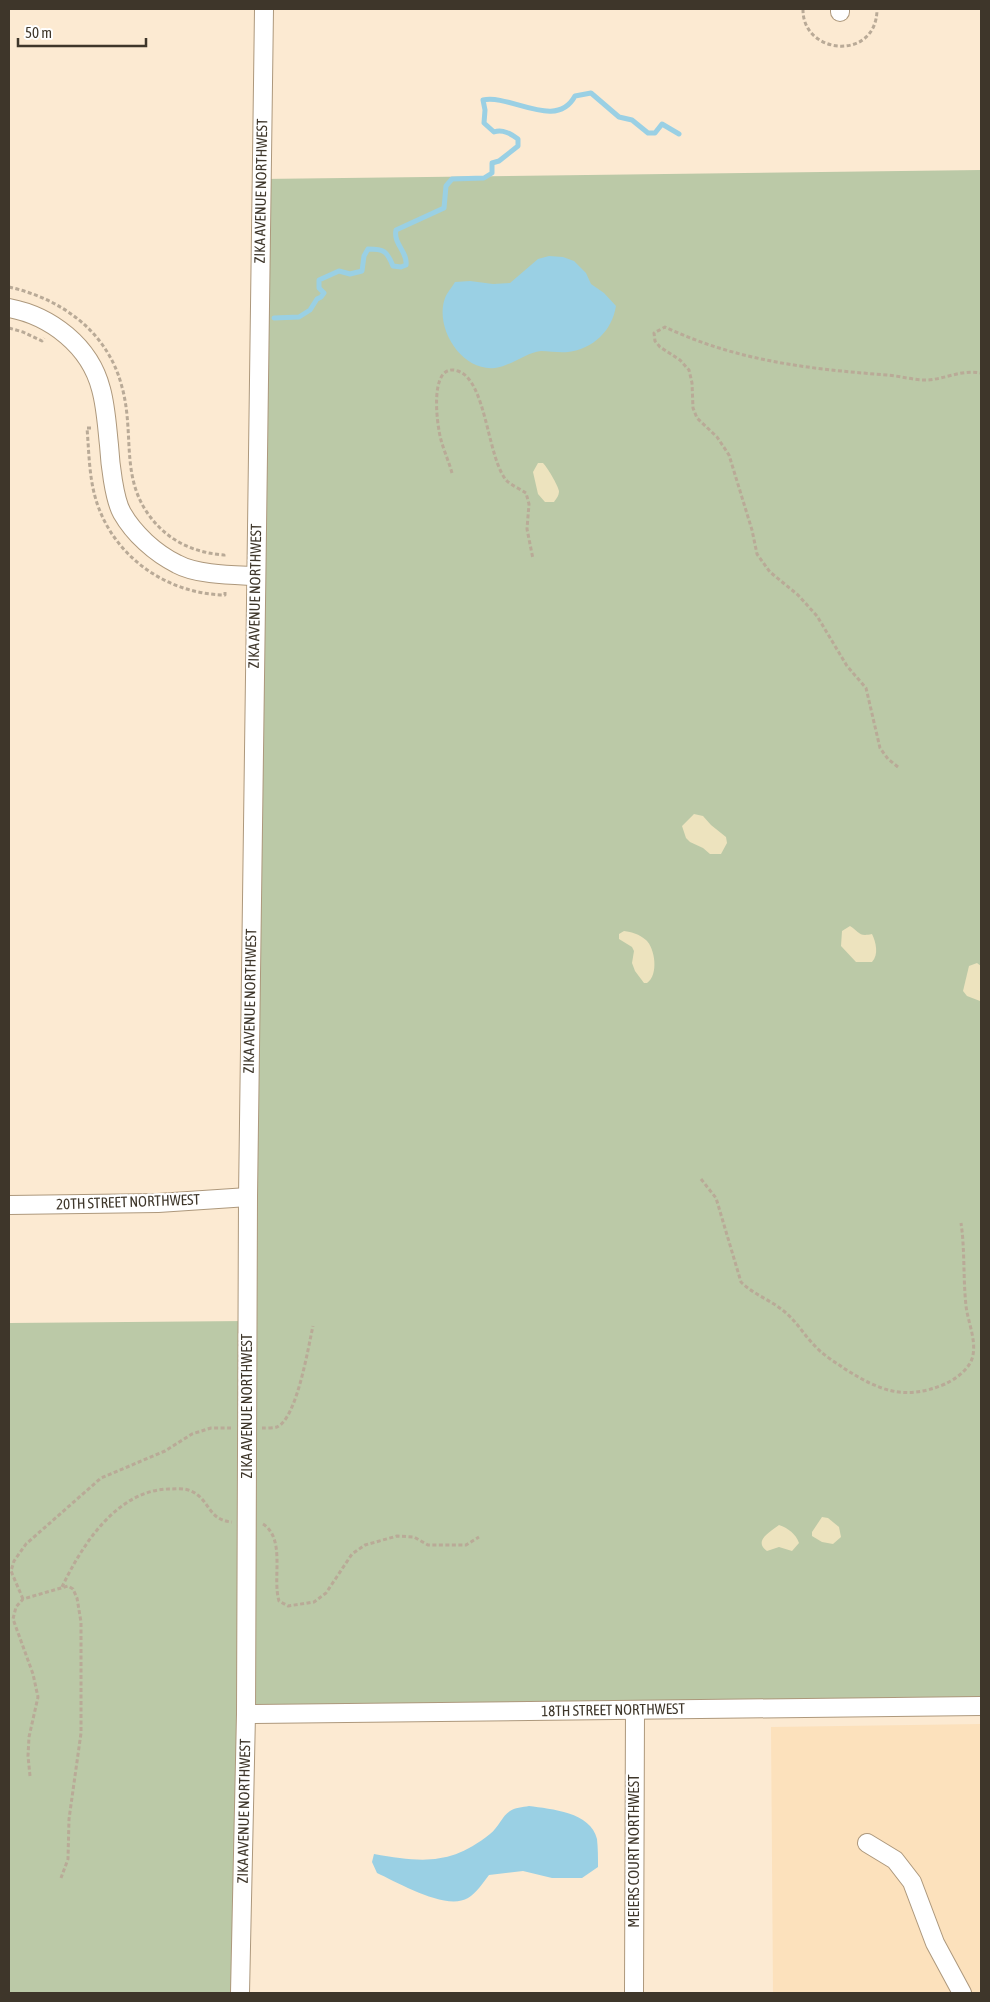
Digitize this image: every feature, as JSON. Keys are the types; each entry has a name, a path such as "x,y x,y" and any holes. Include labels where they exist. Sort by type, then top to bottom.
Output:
{"street":[{"name":"ZIKA AVENUE NORTHWEST","path":"240,1993 246,1714 248,1198 264,9"},
{"path":"9,308 37,316 66,333 88,359 101,387 111,471 121,512 145,543 178,565 217,575 255,576"},
{"name":"20TH STREET NORTHWEST","path":"9,1205 158,1203 248,1198"},
{"name":"18TH STREET NORTHWEST","path":"246,1714 981,1706"},
{"name":"MEIERS COURT NORTHWEST","path":"634,1993 635,1710"},
{"path":"867,1843 895,1860 912,1882 934,1943 962,1993"}],"path":[{"path":"804,9 803,17 815,36 824,43 846,47 862,41 868,36 876,22 877,9"},
{"path":"898,767 880,748 866,688 846,666 817,616 798,595 770,572 757,554 752,530 729,455 717,437 697,418 693,408 692,383 688,370 680,360 660,347 655,341 654,332 665,327 730,352 758,359 852,373 926,380 956,373 981,373"},
{"path":"452,473 441,441 437,419 437,386 442,375 450,371 458,371 466,376 477,392 500,467 507,481 526,493 529,504 527,529 533,559"},
{"path":"701,1179 716,1198 741,1282 751,1292 783,1311 801,1327 816,1346 837,1363 868,1384 885,1390 904,1393 925,1390 943,1384 958,1377 973,1357 974,1345 966,1309 963,1274 964,1244 961,1222"},
{"path":"23,1599 11,1571 14,1561 26,1544 100,1478 164,1451 192,1434 211,1428 277,1427 288,1418 294,1405 313,1326"},
{"path":"30,1776 29,1737 38,1697 33,1674 13,1619 16,1607 23,1599 68,1586 73,1588 77,1598 81,1622 81,1733 70,1811 68,1859 61,1878"}],"shaded area":[{"path":"981,1724 981,1993 773,1993 771,1727"}],"green space":[{"path":"981,170 981,1706 246,1714 236,1993 9,1993 9,1323 247,1321 261,179"}],"sand":[{"path":"538,463 545,465 558,488 559,491 554,502 545,502 538,494 533,472"},
{"path":"694,814 703,816 726,837 727,843 721,854 710,854 686,838 682,826"},
{"path":"850,926 862,934 872,934 876,945 876,956 872,962 856,962 841,946 842,931"},
{"path":"624,931 641,936 652,949 654,968 651,979 647,983 644,983 635,971 632,963 634,951 632,947 619,939 619,934"},
{"path":"977,963 981,966 980,1001 967,996 963,991 969,966"},
{"path":"822,1517 828,1518 839,1527 841,1537 833,1544 822,1542 812,1536 812,1532"},
{"path":"779,1525 791,1532 798,1540 799,1543 792,1551 779,1547 767,1551 763,1547 762,1540 764,1537"}],"water":[{"path":"549,256 563,257 574,261 586,273 591,284 604,293 616,306 606,331 593,343 577,350 535,352 501,367 483,367 472,363 462,356 447,334 444,322 445,298 455,282 510,283 538,259"},
{"path":"529,1806 559,1811 579,1817 587,1823 597,1839 598,1867 582,1878 552,1878 523,1871 489,1875 477,1891 468,1898 459,1901 448,1901 422,1894 377,1873 372,1862 374,1854 421,1860 435,1859 462,1852 490,1834 510,1811"}],"waterway":[{"path":"274,318 299,317 310,310 317,299 324,293 319,288 319,280 339,271 350,274 362,271 364,256 368,249 381,250 387,254 393,266 401,267 406,265 405,256 397,240 396,230 444,208 446,186 452,179 484,178 492,173 492,163 499,161 518,146 518,139 504,132 494,132 484,123 485,110 483,100 507,102 545,111 557,111 567,106 575,96 591,93 619,117 632,120 648,133 655,133 662,124 679,134"}]}
